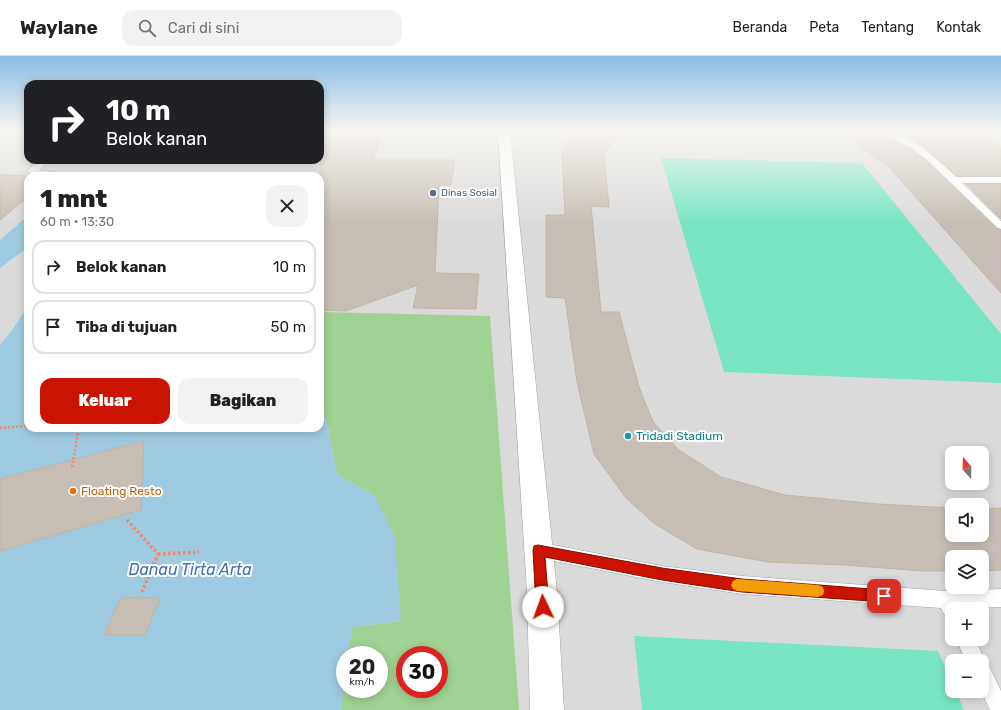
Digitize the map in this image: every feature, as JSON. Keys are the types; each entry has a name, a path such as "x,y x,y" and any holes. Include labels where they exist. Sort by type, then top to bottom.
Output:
{"street":[{"path":"506,162 542,592 547,710"}],"lane":[{"path":"935,162 1001,226"},
{"path":"38,172 32,171 40,164"},
{"path":"954,180 1001,180"},
{"path":"538,550 662,574 742,586 945,606"},
{"path":"975,602 1001,598"},
{"path":"989,687 1000,710"}],"path":[{"path":"0,428 24,426"},
{"path":"72,467 78,432"},
{"path":"127,520 158,554"},
{"path":"158,554 199,552"},
{"path":"142,592 158,554"}],"shaded area":[{"path":"0,162 24,162 24,164 324,164 324,162 1001,162 1001,710 0,710"}],"green space":[{"path":"662,162 862,163 1001,334 1001,383 724,372"},
{"path":"324,312 490,316 519,710 341,710 343,698 388,698 388,646 349,646 352,627 401,621 375,496 337,474 324,413"},
{"path":"634,636 938,651 945,667 945,698 959,698 964,710 642,710"}],"water":[{"path":"24,220 24,250 0,268 0,240"},
{"name":"Danau Tirta Arta","path":"24,311 24,432 324,432 325,413 337,474 375,496 395,536 401,621 352,627 349,646 336,646 336,698 343,698 341,710 0,710 0,345 13,329"}],"building":[{"path":"324,162 455,162 451,185 439,185 435,273 479,274 476,309 413,308 418,285 346,311 324,310 324,172 320,172 320,164 324,164"},
{"name":"Tridadi Stadium","path":"562,162 605,162 609,207 591,206 601,312 619,312 639,387 653,422 679,450 721,477 785,495 878,504 945,508 945,542 989,542 989,509 1001,508 1001,570 989,571 989,550 945,550 945,571 768,562 697,549 655,524 626,498 594,454 577,382 565,298 546,297 546,215 565,215"},
{"path":"881,162 927,162 997,229 1001,230 1001,293 889,167"},
{"path":"941,162 1001,162 1001,176 957,176"},
{"path":"0,175 24,176 24,200 0,220"},
{"path":"966,184 1001,184 1001,219"},
{"path":"144,441 141,510 0,551 0,479"},
{"path":"121,598 160,598 145,635 104,635"}],"slow traffic":[{"path":"737,585 818,591"}],"place":[{"name":"Dinas Sosial","path":"433,193"},
{"name":"Tridadi Stadium","path":"628,436"},
{"name":"Floating Resto","path":"73,491"}],"route":[{"path":"543,607 538,550 662,574 742,586 884,596"}]}
